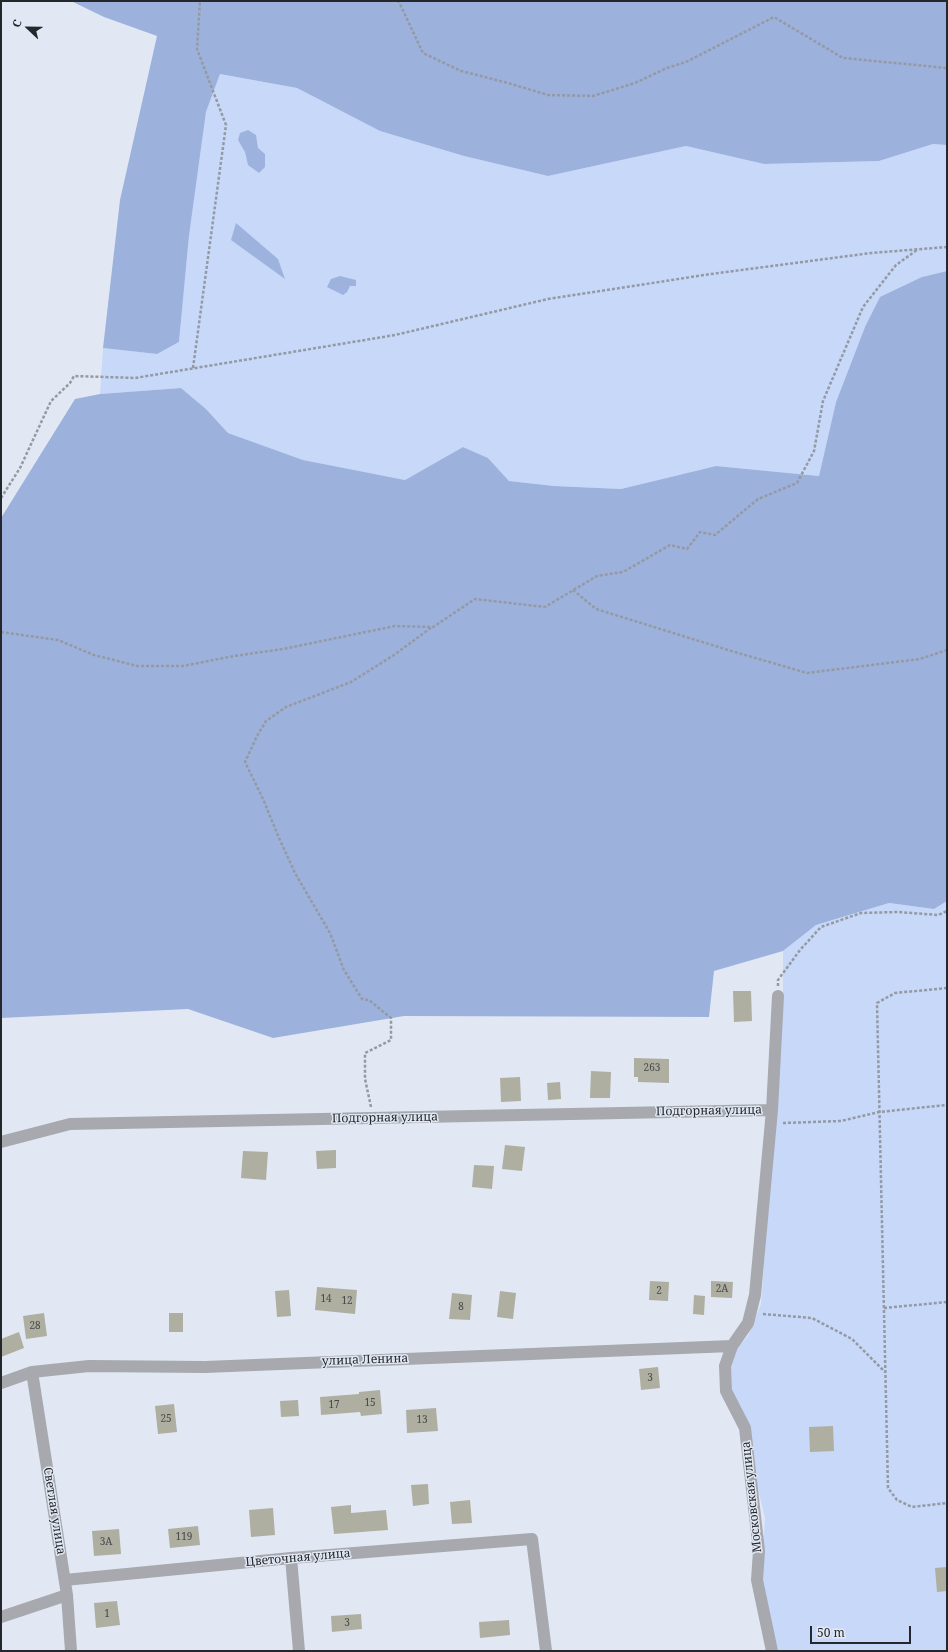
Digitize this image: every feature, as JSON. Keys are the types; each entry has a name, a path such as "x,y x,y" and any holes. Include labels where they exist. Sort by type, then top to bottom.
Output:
{"street":[{"name":"Московская улица","path":"772,1651 756,1580 760,1551 745,1428 726,1390 725,1366 732,1346 748,1323 755,1295 771,1116 778,996"},
{"name":"Подгорная улица","path":"1,1142 70,1124 371,1118 771,1116"},
{"name":"улица Ленина","path":"1,1383 32,1372 89,1366 205,1367 732,1346"},
{"name":"Светлая улица","path":"32,1372 65,1580 71,1651"},
{"name":"Цветочная улица","path":"65,1580 291,1558 532,1539 546,1651"},
{"path":"291,1558 299,1651"},
{"path":"1,1617 67,1596"}],"path":[{"path":"193,368 226,125 197,49 200,1"},
{"path":"397,1 399,2 423,53 461,71 548,95 593,96 635,83 667,68 686,62 774,17 843,58 947,68"},
{"path":"1,498 20,468 51,402 70,383 74,376 135,378 395,334 548,299 710,274 871,253 947,247"},
{"path":"371,1118 371,1104 366,1079 364,1053 391,1040 391,1018 370,1000 362,999 344,970 330,933 295,873 263,799 245,762 257,736 266,722 286,707 351,682 394,655 475,598 545,607 597,576 623,572 670,545 687,549 700,532 715,535 758,499 797,483 814,451 823,401 863,307 896,265 917,250"},
{"path":"573,590 596,609 807,673 920,659 947,650"},
{"path":"1,632 58,640 94,655 137,666 175,666 283,648 395,626 433,627"},
{"path":"778,996 778,980 800,950 821,927 861,913 898,912 938,915 947,910"},
{"path":"947,988 895,993 877,1003 888,1488 896,1500 912,1507 947,1503"},
{"path":"771,1116 784,1123 841,1121 879,1112 947,1105"},
{"path":"884,1308 947,1302"},
{"path":"750,1314 774,1314 812,1318 852,1339 886,1372"}],"shaded area":[{"path":"71,1 947,1 947,145 933,144 879,161 764,164 686,146 548,176 464,156 380,131 297,88 220,74 206,112 189,236 179,342 157,354 103,348 120,200 157,36 104,17"},
{"path":"220,74 297,88 380,131 464,156 548,176 686,146 764,164 879,161 933,144 947,145 947,271 922,277 865,327 836,402 819,476 716,466 621,489 554,486 509,481 488,458 463,447 405,480 303,460 228,433 206,409 181,388 100,394 103,348 157,354 179,342 189,236 206,112"},
{"path":"248,130 256,135 258,148 265,154 265,167 259,173 248,165 245,152 238,140 240,133"},
{"path":"236,223 278,259 285,279 231,240"},
{"path":"947,271 947,901 934,909 889,903 816,925 783,951 714,971 709,1017 404,1016 273,1038 188,1009 1,1018 1,518 75,399 100,394 181,388 206,409 228,433 303,460 405,480 463,447 488,458 509,481 554,486 621,489 716,466 819,476 836,402 865,327 880,297 922,277"},
{"path":"340,276 356,280 356,286 350,286 347,292 343,295 327,287 331,279"},
{"path":"947,901 947,1651 778,1651 761,1575 765,1518 757,1485 754,1454 746,1421 732,1391 730,1365 733,1352 748,1336 761,1304 783,1004 783,951 816,925 889,903 934,909"}],"building":[{"path":"733,991 751,991 752,1021 734,1022"},
{"path":"634,1058 669,1059 669,1083 638,1082 638,1077 634,1077"},
{"path":"591,1071 611,1072 610,1098 590,1098"},
{"path":"520,1077 521,1101 501,1102 500,1078"},
{"path":"560,1082 561,1099 548,1100 547,1083"},
{"path":"505,1145 525,1147 522,1171 502,1169"},
{"path":"336,1150 336,1168 317,1169 316,1151"},
{"path":"243,1151 268,1152 266,1180 241,1178"},
{"path":"474,1165 494,1166 492,1189 472,1187"},
{"path":"650,1281 669,1282 668,1301 649,1300"},
{"path":"711,1281 733,1282 732,1298 711,1297"},
{"path":"317,1287 357,1290 355,1314 315,1310"},
{"path":"289,1290 291,1316 277,1317 275,1291"},
{"path":"500,1291 516,1293 513,1319 497,1317"},
{"path":"452,1293 472,1295 470,1320 449,1319"},
{"path":"694,1295 705,1296 704,1315 693,1314"},
{"path":"44,1313 47,1336 26,1339 23,1316"},
{"path":"169,1313 183,1313 183,1332 169,1332"},
{"path":"19,1332 24,1348 1,1357 1,1339"},
{"path":"658,1367 660,1388 641,1390 639,1369"},
{"path":"380,1390 382,1414 361,1416 360,1412 321,1415 320,1397 359,1394 359,1392"},
{"path":"298,1400 299,1416 281,1417 280,1401"},
{"path":"174,1404 177,1432 158,1434 155,1406"},
{"path":"436,1408 438,1431 407,1433 406,1410"},
{"path":"833,1426 834,1451 810,1452 809,1427"},
{"path":"428,1484 429,1504 413,1506 411,1485"},
{"path":"470,1500 472,1523 452,1524 450,1502"},
{"path":"351,1505 351,1513 386,1510 388,1530 334,1534 331,1507"},
{"path":"273,1508 275,1535 251,1537 249,1510"},
{"path":"198,1526 200,1545 170,1548 168,1529"},
{"path":"119,1529 121,1554 94,1556 92,1531"},
{"path":"947,1567 947,1591 937,1592 935,1568"},
{"path":"117,1601 120,1625 96,1628 94,1603"},
{"path":"361,1614 362,1629 332,1632 331,1616"},
{"path":"509,1620 510,1635 480,1638 479,1622"}]}
